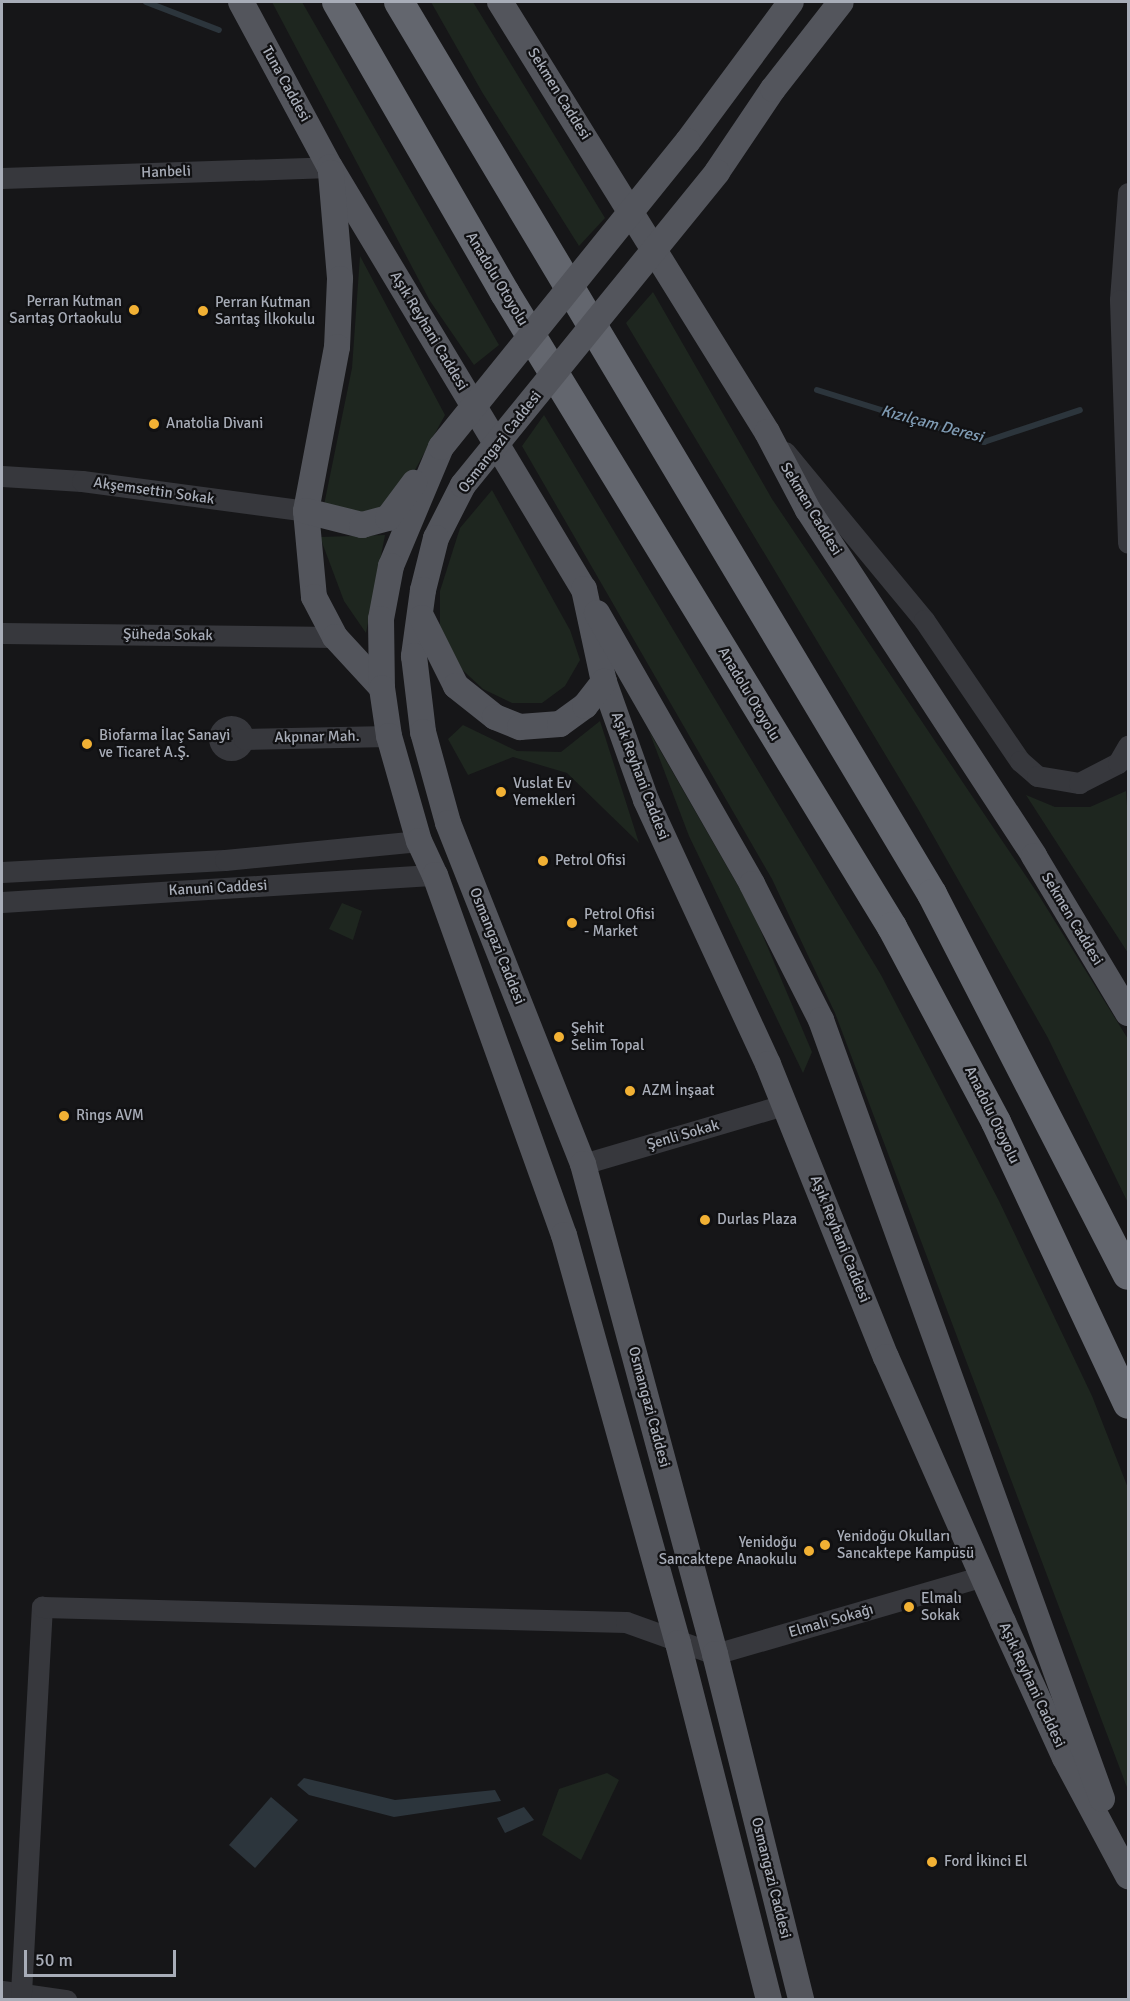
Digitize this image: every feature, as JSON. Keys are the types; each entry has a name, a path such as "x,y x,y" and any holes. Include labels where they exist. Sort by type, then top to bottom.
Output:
{"highway":[{"name":"Anadolu Otoyolu","path":"337,2 505,293 892,927 996,1122 1128,1404"},
{"path":"399,2 932,894 1128,1275"}],"main road":[{"name":"Tuna Caddesi","path":"241,2 330,167"},
{"name":"Sekmen Caddesi","path":"500,2 767,432 808,510 1034,856 1128,1013"},
{"name":"Osmangazi Caddesi","path":"769,2000 678,1643 564,1235 435,875 419,841 389,736 382,688 381,619 391,566 441,447 688,141 791,2"},
{"name":"Osmangazi Caddesi","path":"801,2000 715,1654 583,1164 459,849 423,732 414,656 422,618 423,590 436,538 463,485 717,172 773,89 841,2"},
{"path":"330,167 340,279 337,347 306,511 314,597 335,637 382,688"},
{"name":"Aşık Reyhani Caddesi","path":"330,167 584,589 752,884 821,1020 1128,1874"},
{"path":"306,511 362,525 388,518 441,447"},
{"name":"Aşık Reyhani Caddesi","path":"584,589 604,682 646,800 784,1105 886,1357 983,1576 1065,1758 1128,1874"},
{"path":"422,618 456,686 495,717 520,727 560,724 585,706 604,682"},
{"path":"419,841 459,849"},
{"path":"435,875 459,849"}],"street":[{"name":"Hanbeli","path":"2,178 330,167"},
{"path":"1128,193 1120,300 1128,543"},
{"path":"767,432 843,519 924,620 1020,761 1037,776 1079,783 1118,763 1128,746"},
{"name":"Akşemsettin Sokak","path":"2,476 82,481 306,511"},
{"name":"Şüheda Sokak","path":"2,633 335,637"},
{"name":"Akpınar Mah.","path":"244,739 389,736"},
{"name":"Kanuni Caddesi","path":"2,872 225,860 419,841"},
{"name":"Kanuni Caddesi","path":"2,902 435,875"},
{"name":"Şenli Sokak","path":"583,1164 784,1105"},
{"name":"Elmalı Sokağı","path":"715,1654 983,1576"},
{"path":"66,2000 11,1992 42,1607 626,1622 678,1643 715,1654"}],"shaded area":[{"path":"272,2 302,2 499,345 474,365 430,301"},
{"path":"431,2 473,2 605,218 579,246 482,92"},
{"path":"360,256 445,415 397,503 365,517 324,505 352,368"},
{"path":"653,292 772,499 1038,894 1128,1039 1128,1203 1048,1038 918,809 626,323"},
{"path":"544,415 881,975 999,1201 1092,1396 1128,1488 1128,1790 835,1013 772,879 522,446"},
{"path":"492,490 570,630 580,660 565,686 542,703 512,703 483,689 455,663 440,631 440,591 460,528"},
{"path":"385,535 366,633 344,601 320,537"},
{"path":"600,721 639,843 567,773 513,757 468,775 448,739 463,725 517,751 561,752"},
{"path":"649,731 752,910 812,1052 803,1073 689,836"},
{"path":"1126,791 1128,953 1026,795 1055,807 1090,807"},
{"path":"342,903 362,911 353,940 329,929"},
{"path":"607,1773 619,1780 581,1860 542,1835 559,1789"},
{"path":"304,1778 395,1800 495,1790 501,1801 394,1817 309,1795 297,1785"},
{"path":"271,1797 298,1820 255,1868 229,1845"},
{"path":"524,1807 534,1820 505,1833 497,1818"}],"waterway":[{"name":"Kızılçam Deresi","path":"146,2 219,30"},
{"name":"Kızılçam Deresi","path":"817,390 984,442 1080,410"}],"place":[{"name":"Perran Kutman Sarıtaş Ortaokulu","path":"134,310"},
{"name":"Perran Kutman Sarıtaş İlkokulu","path":"203,311"},
{"name":"Anatolia Divani","path":"154,424"},
{"name":"Biofarma İlaç Sanayi ve Ticaret A.Ş.","path":"87,744"},
{"name":"Vuslat Ev Yemekleri","path":"501,792"},
{"name":"Petrol Ofisi","path":"543,861"},
{"name":"Petrol Ofisi - Market","path":"572,923"},
{"name":"Şehit Selim Topal","path":"559,1037"},
{"name":"AZM İnşaat","path":"630,1091"},
{"name":"Rings AVM","path":"64,1116"},
{"name":"Durlas Plaza","path":"705,1220"},
{"name":"Yenidoğu Okulları Sancaktepe Kampüsü","path":"825,1545"},
{"name":"Yenidoğu Sancaktepe Anaokulu","path":"809,1551"},
{"name":"Elmalı Sokak","path":"909,1607"},
{"name":"Ford İkinci El","path":"932,1862"}]}
